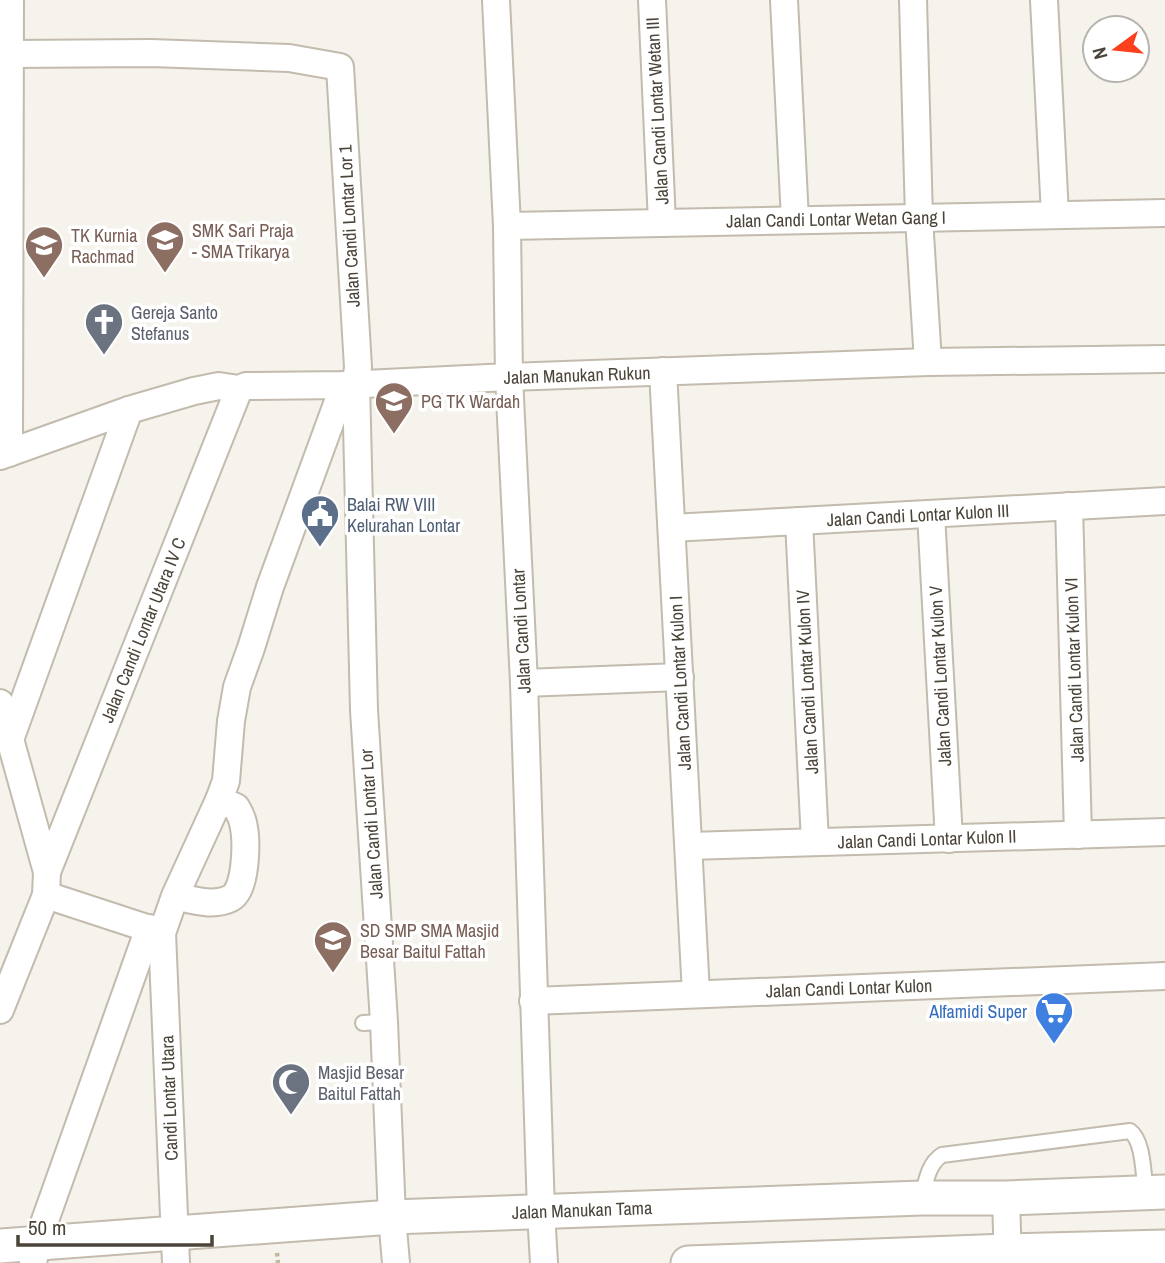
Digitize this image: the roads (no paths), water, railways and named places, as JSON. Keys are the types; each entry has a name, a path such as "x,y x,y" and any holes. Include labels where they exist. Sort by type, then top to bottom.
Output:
{"street":[{"path":"5,454 5,171 10,0"},
{"name":"Jalan Candi Lontar","path":"496,0 507,226 509,377 524,683 544,1263"},
{"name":"Jalan Candi Lontar Wetan III","path":"652,0 662,223"},
{"path":"785,0 795,220"},
{"path":"913,0 919,218 928,362"},
{"path":"1044,0 1055,215"},
{"name":"Jalan Candi Lontar Lor 1","path":"10,54 151,53 289,58 340,67 358,367 350,385"},
{"name":"Jalan Candi Lontar Wetan Gang I","path":"507,226 1165,213"},
{"name":"Jalan Manukan Rukun","path":"5,454 130,410 219,386 239,389 246,386 350,385 928,362 1165,359"},
{"name":"Jalan Candi Lontar Kulon I","path":"663,371 696,994"},
{"path":"35,1253 155,930 176,897 226,781 237,687 270,587 350,385"},
{"name":"Jalan Candi Lontar Lor","path":"350,385 364,710 373,1022 396,1263"},
{"name":"Jalan Candi Lontar Utara IV C","path":"0,1010 239,389"},
{"path":"11,737 130,410"},
{"name":"Jalan Candi Lontar Kulon III","path":"672,528 1165,501"},
{"name":"Jalan Candi Lontar Kulon VI","path":"1069,506 1078,835"},
{"name":"Jalan Candi Lontar Kulon V","path":"931,514 949,839"},
{"name":"Jalan Candi Lontar Kulon IV","path":"799,521 816,842"},
{"path":"524,683 680,677"},
{"path":"0,703 11,737 47,884 155,930"},
{"path":"176,897 215,902 232,897 240,887 244,858 243,822 236,807 219,800"},
{"name":"Jalan Candi Lontar Kulon II","path":"688,846 1165,832"},
{"name":"Candi Lontar Utara","path":"155,930 175,1247"},
{"name":"Jalan Candi Lontar Kulon","path":"533,1001 1165,976"},
{"name":"Jalan Manukan Tama","path":"0,1246 35,1253 175,1247 392,1217 1155,1192"},
{"path":"1006,1198 1007,1257"},
{"path":"688,1263 1007,1257 1165,1247"}],"lane":[{"path":"922,1198 931,1165 942,1155 1130,1131 1140,1144 1155,1192"}],"place":[{"name":"SMK Sari Praja - SMA Trikarya","path":"165,274"},
{"name":"TK Kurnia Rachmad","path":"44,279"},
{"name":"Gereja Santo Stefanus","path":"104,356"},
{"name":"PG TK Wardah","path":"394,435"},
{"name":"Balai RW VIII Kelurahan Lontar","path":"320,548"},
{"name":"SD SMP SMA Masjid Besar Baitul Fattah","path":"333,974"},
{"name":"Alfamidi Super","path":"1054,1045"},
{"name":"Masjid Besar Baitul Fattah","path":"291,1116"}]}
